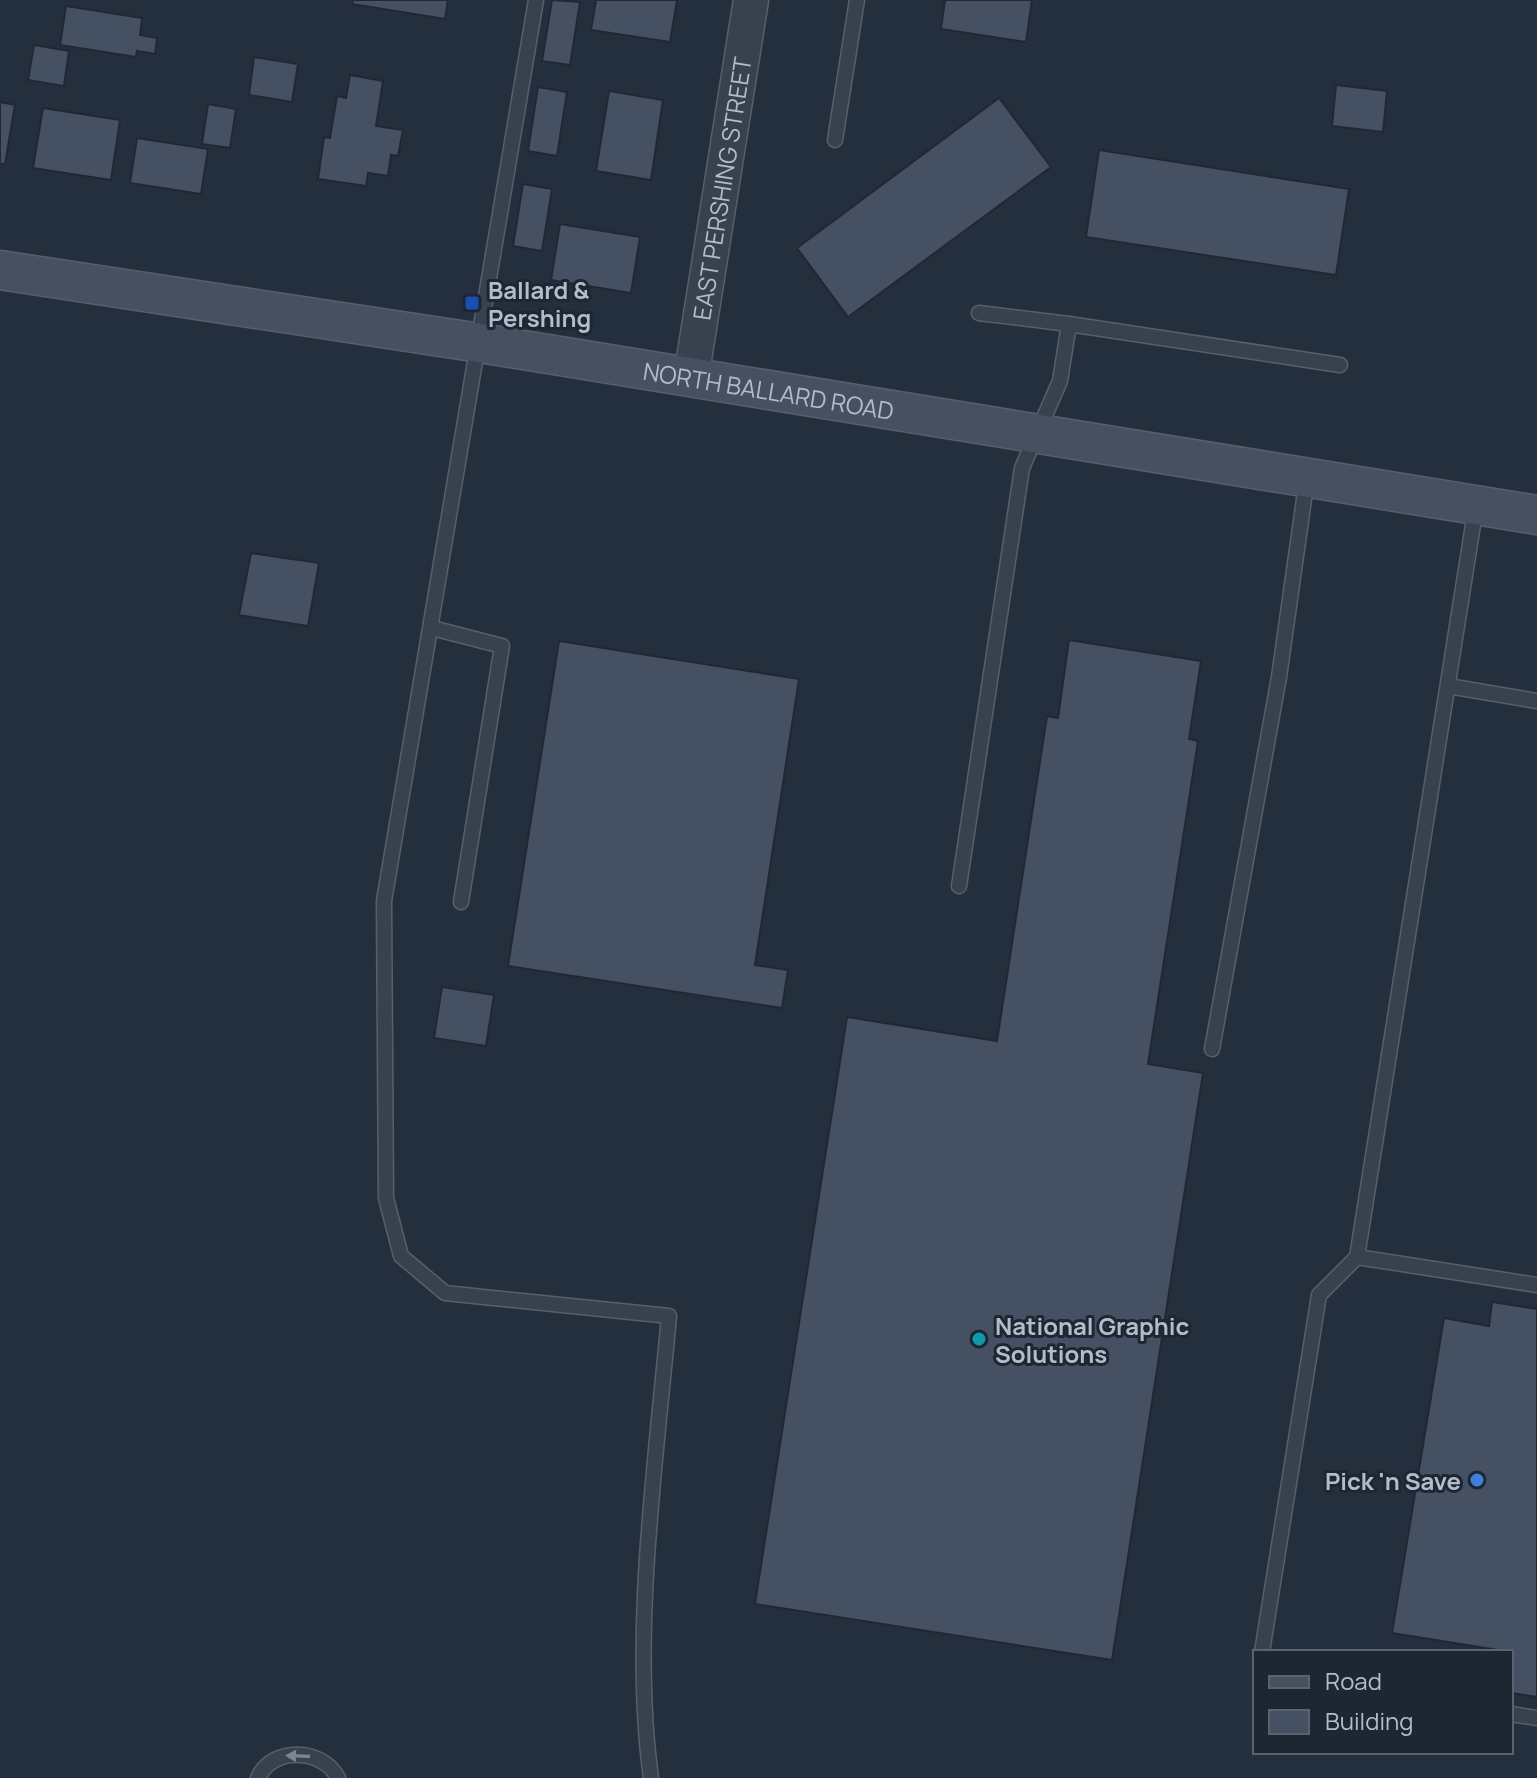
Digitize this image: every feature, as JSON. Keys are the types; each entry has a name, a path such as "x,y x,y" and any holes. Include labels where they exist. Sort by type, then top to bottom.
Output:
{"main road":[{"name":"NORTH BALLARD ROAD","path":"0,270 480,343 1537,515"}],"street":[{"name":"EAST PERSHING STREET","path":"691,378 751,0"}],"lane":[{"path":"536,0 384,901 386,1198 401,1256 445,1293 669,1316 648,1560 644,1728 651,1778"},
{"path":"835,140 857,0"},
{"path":"979,313 1340,365"},
{"path":"959,886 1022,468 1034,434 1060,381 1069,324"},
{"path":"1212,1049 1279,677 1307,478"},
{"path":"1262,1650 1319,1295 1357,1257 1476,505"},
{"path":"432,628 502,646 461,902"},
{"path":"1448,686 1537,701"},
{"path":"1357,1257 1537,1285"},
{"path":"1513,1714 1537,1718"},
{"path":"258,1778 272,1760 288,1754 310,1756 328,1764 338,1778"}],"building":[{"path":"353,0 448,0 445,19 352,4"},
{"path":"552,0 580,2 570,65 542,61"},
{"path":"596,0 677,0 670,42 591,30"},
{"path":"945,0 1032,0 1026,42 941,29"},
{"path":"66,6 142,18 140,35 157,38 155,54 137,51 136,57 60,45"},
{"path":"34,45 69,51 64,86 28,80"},
{"path":"254,57 298,64 292,102 249,95"},
{"path":"350,75 383,81 376,126 403,130 398,156 391,155 388,176 368,173 366,186 318,179 324,137 330,138 337,96 346,98"},
{"path":"1336,85 1387,91 1383,132 1332,126"},
{"path":"538,87 567,92 557,156 528,151"},
{"path":"609,91 663,100 651,180 596,171"},
{"path":"999,98 1051,167 848,317 797,248"},
{"path":"0,102 15,105 5,164 0,164"},
{"path":"208,104 236,109 230,148 202,144"},
{"path":"43,108 120,120 111,180 33,168"},
{"path":"137,138 208,149 201,194 130,183"},
{"path":"1099,150 1349,189 1336,275 1086,237"},
{"path":"523,184 552,189 542,251 513,246"},
{"path":"560,224 640,237 631,293 551,280"},
{"path":"251,553 319,563 308,626 239,615"},
{"name":"National Graphic Solutions","path":"1069,640 1201,661 1189,739 1198,741 1148,1064 1203,1073 1112,1660 755,1604 847,1017 997,1041 1047,716 1058,718"},
{"path":"559,641 799,679 755,965 788,970 782,1008 508,966"},
{"path":"442,987 494,995 486,1046 434,1038"},
{"name":"Pick 'n Save","path":"1492,1302 1537,1309 1537,1697 1513,1693 1513,1650 1392,1633 1444,1318 1489,1326"}],"place":[{"name":"Ballard & Pershing","path":"472,303"},
{"name":"National Graphic Solutions","path":"979,1339"},
{"name":"Pick 'n Save","path":"1477,1480"}]}
